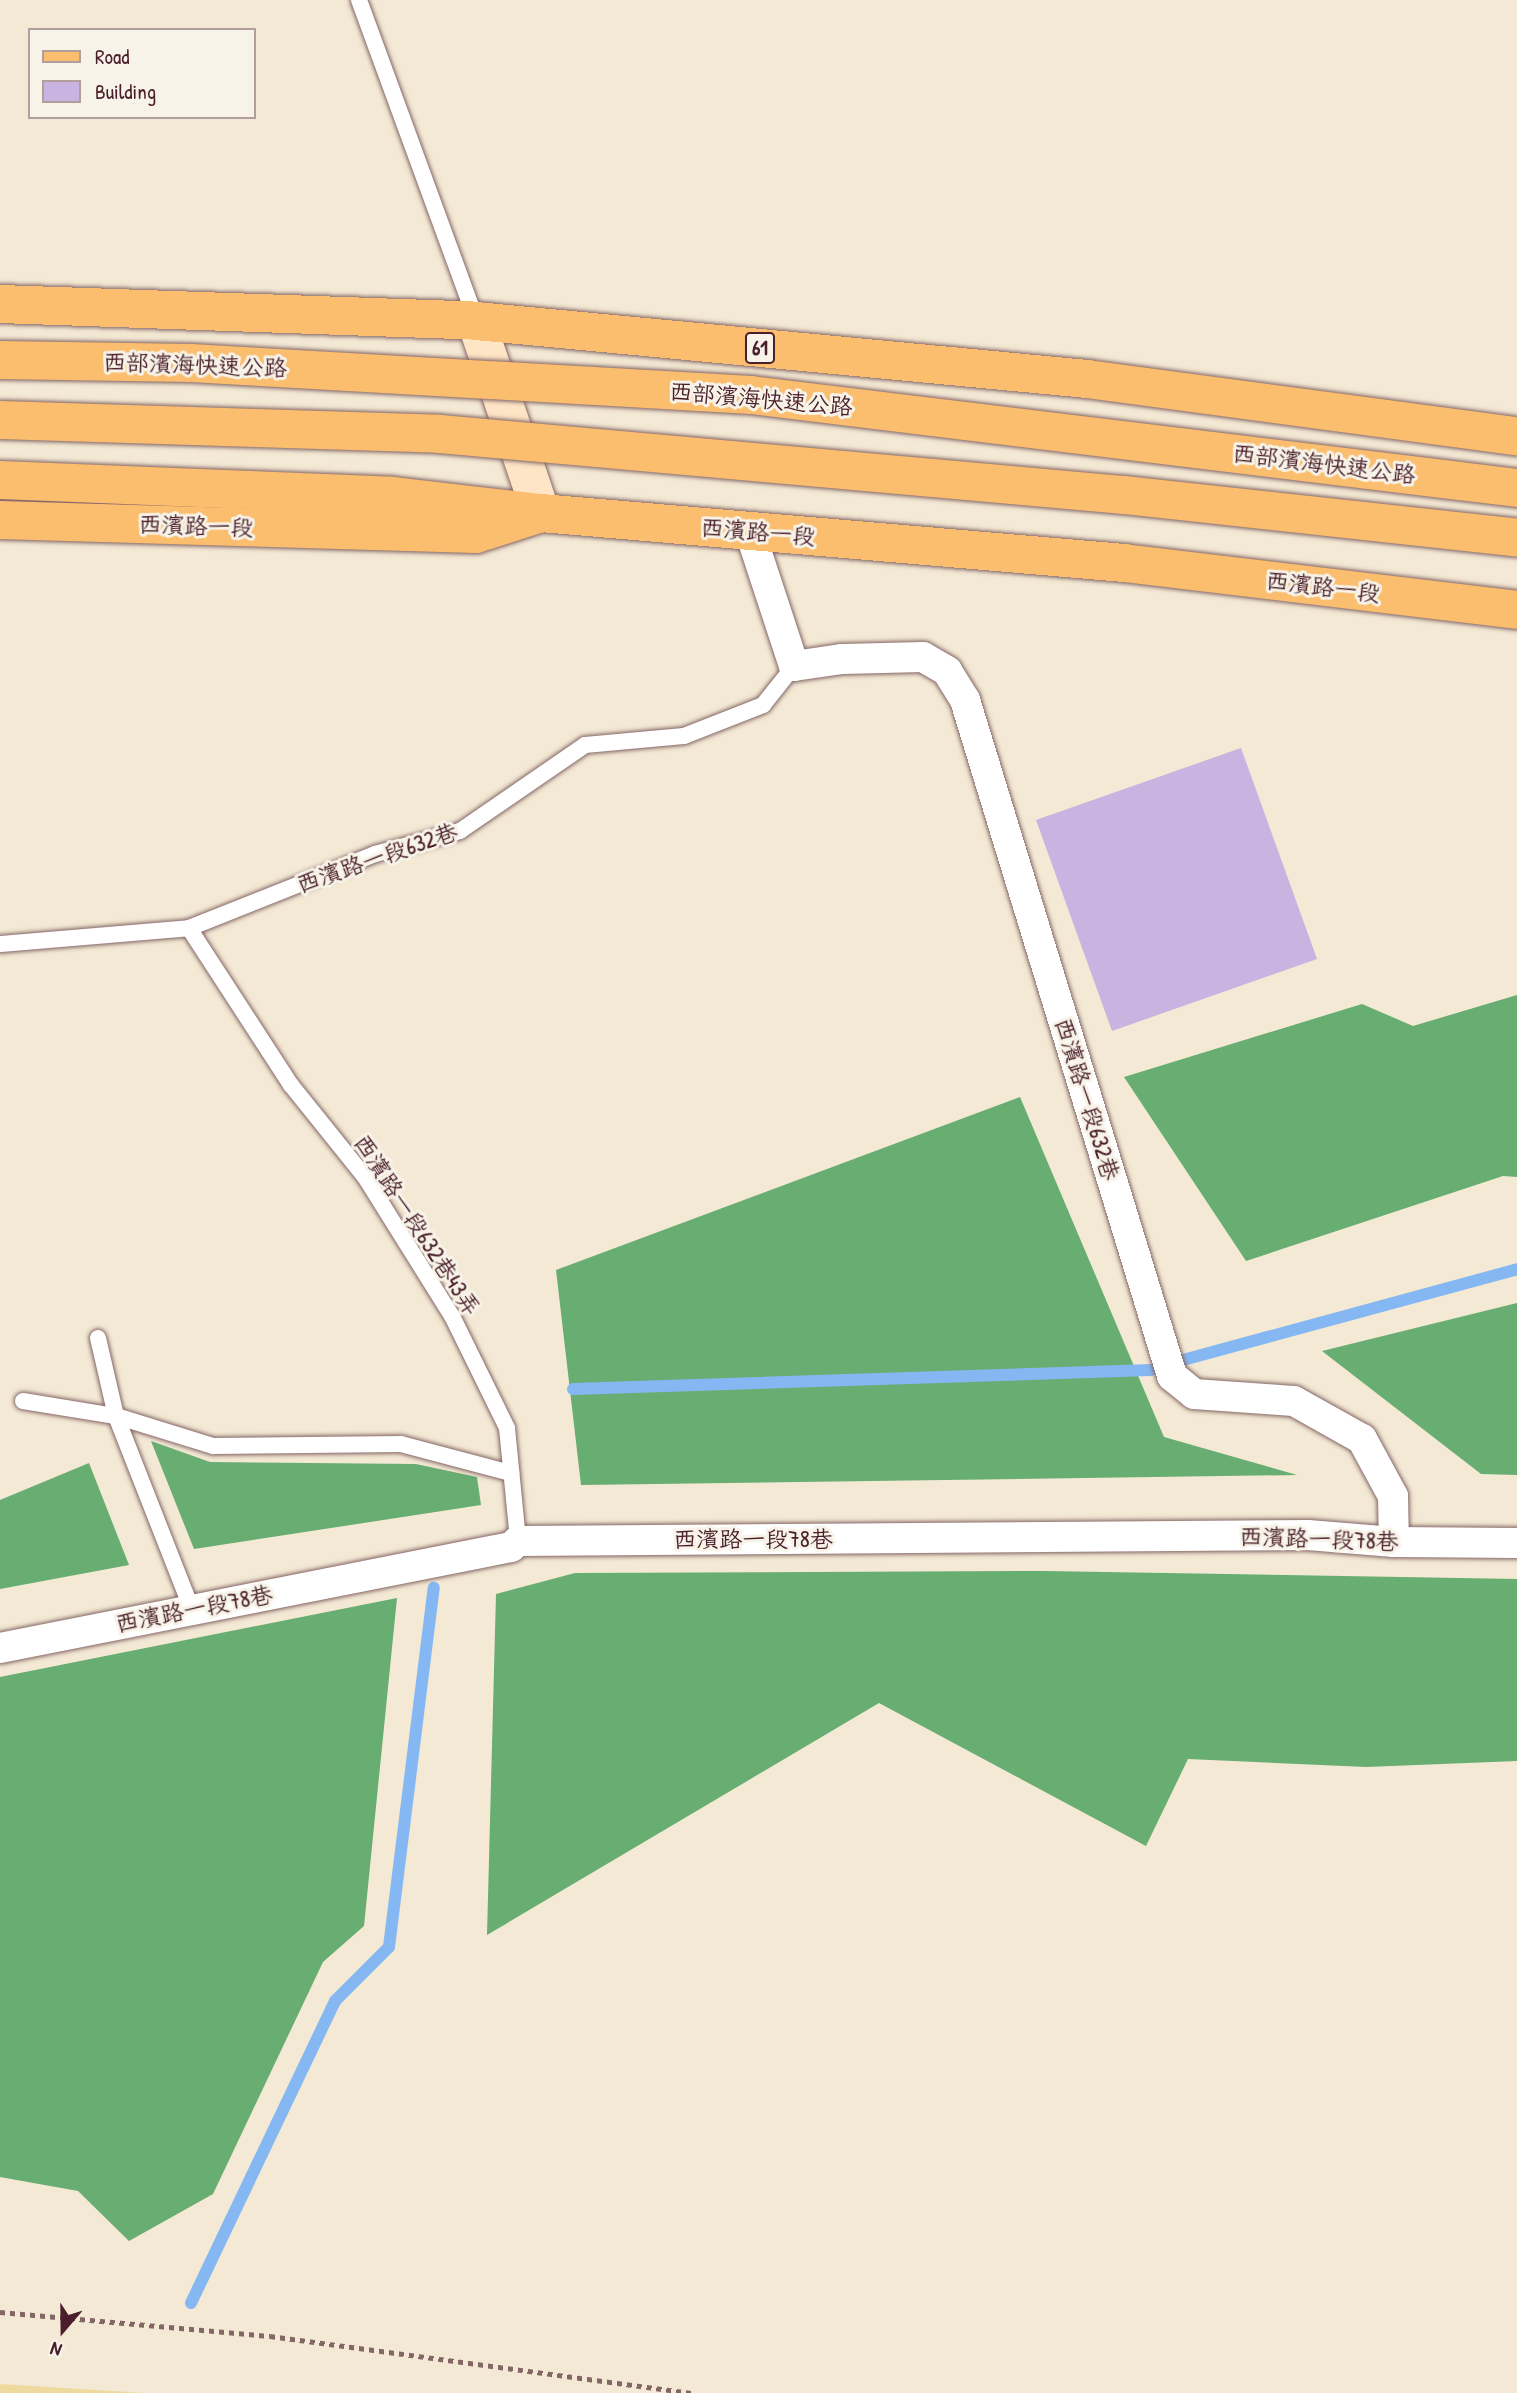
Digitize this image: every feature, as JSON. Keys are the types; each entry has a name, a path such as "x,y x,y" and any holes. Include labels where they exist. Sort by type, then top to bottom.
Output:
{"main road":[{"name":"61","path":"0,304 476,321 1087,379 1517,436"},
{"name":"西部濱海快速公路","path":"0,360 191,363 751,395 1517,488"},
{"path":"0,419 440,434 1124,495 1517,538"},
{"path":"0,480 393,496 541,513"},
{"name":"西濱路一段","path":"0,520 476,534 541,513 1124,563 1517,610"}],"street":[{"path":"476,321 541,513"},
{"path":"750,532 785,650 794,666"},
{"name":"西濱路一段632巷","path":"794,666 842,659 923,657 947,671 965,700 1172,1376 1194,1394 1294,1401 1362,1439 1393,1496 1394,1542"},
{"name":"西濱路一段78巷","path":"0,1648 511,1546 518,1541 1308,1535 1394,1542 1517,1543"}],"lane":[{"path":"359,0 476,321"},
{"name":"西濱路一段632巷","path":"0,944 188,928 375,854 460,831 585,745 684,736 763,705 794,666"},
{"name":"西濱路一段632巷43弄","path":"188,928 291,1085 365,1177 452,1316 507,1428 518,1541"},
{"path":"98,1338 116,1416 192,1610"},
{"path":"23,1401 116,1416 213,1446 401,1444 512,1473"}],"path":[{"path":"0,2312 270,2336 693,2393"}],"green space":[{"path":"1517,995 1517,1177 1503,1176 1246,1261 1124,1077 1362,1004 1413,1026"},
{"path":"1020,1097 1164,1437 1297,1475 581,1485 556,1270"},
{"path":"1517,1303 1517,1475 1481,1474 1322,1351"},
{"path":"151,1441 210,1462 416,1464 477,1477 481,1505 194,1549"},
{"path":"89,1463 129,1565 0,1589 0,1500"},
{"path":"1044,1571 1517,1579 1517,1761 1366,1767 1188,1759 1146,1846 879,1703 487,1935 496,1594 575,1573"},
{"path":"397,1598 364,1926 323,1962 213,2194 129,2241 78,2191 0,2177 0,1677"}],"sand":[{"path":"0,2384 144,2393 0,2393"}],"building":[{"path":"1241,748 1317,959 1112,1031 1036,820"}],"waterway":[{"path":"1183,1360 1517,1269"},
{"path":"573,1389 1151,1370"},
{"path":"191,2303 335,2001 389,1947 434,1588"}]}
